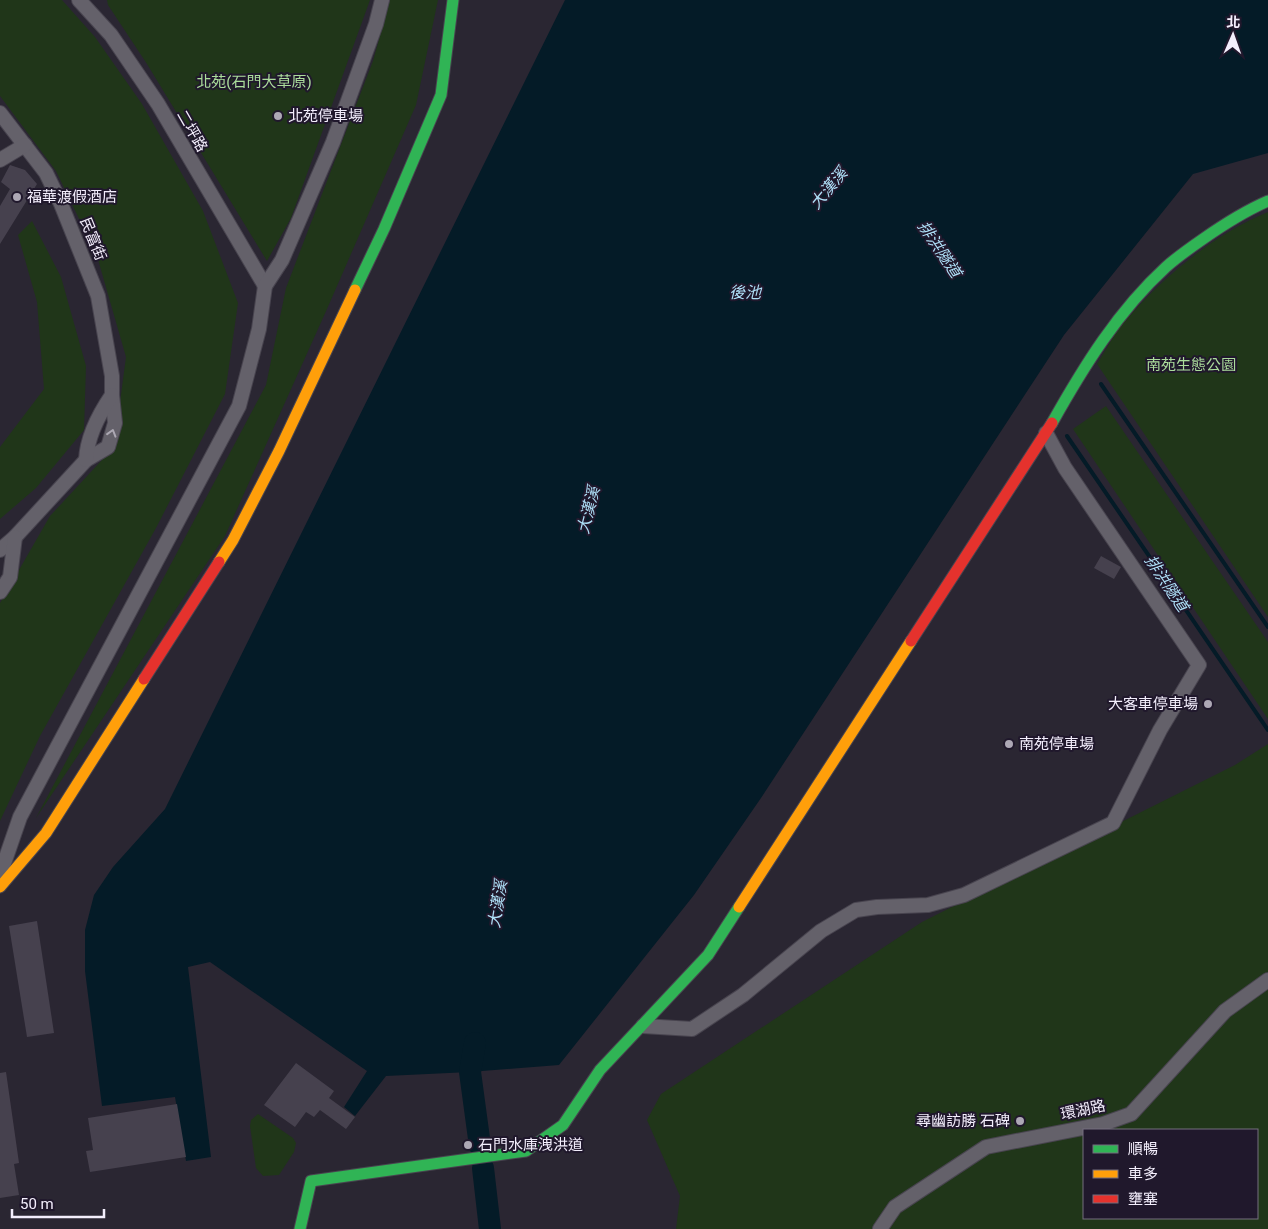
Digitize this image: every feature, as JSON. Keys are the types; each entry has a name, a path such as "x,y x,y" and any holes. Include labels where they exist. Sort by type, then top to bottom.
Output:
{"street":[{"name":"二坪路","path":"79,0 111,35 158,104 265,286"},
{"path":"0,875 20,816 239,406 259,329 265,286 282,260 332,142 376,24 382,0"},
{"path":"0,887 52,825 233,540 279,451 384,229 441,95 453,0"},
{"name":"民富街","path":"0,113 46,173 62,204 98,296 110,361 115,423 108,447 86,460 15,537 0,550"},
{"path":"0,160 26,145"},
{"path":"300,1229 311,1181 526,1152 563,1125 600,1070 644,1026 708,955 1046,433 1108,330 1133,300 1167,266 1215,230 1248,209 1268,201"},
{"path":"86,460 86,448 100,412 112,395"},
{"path":"644,1026 692,1029 744,995 821,931 856,910 877,907 928,905 964,895 1113,823 1160,730 1199,664 1065,468 1046,433"},
{"path":"0,592 10,577 15,537"},
{"name":"環湖路","path":"880,1229 895,1207 986,1147 1104,1124 1131,1114 1225,1011 1268,980"}],"green space":[{"path":"0,0 62,0 95,37 142,104 203,211 238,303 225,394 156,528 40,736 0,821 0,603 50,516 114,447 126,357 97,256 56,171 0,96"},
{"name":"北苑(石門大草原)","path":"107,0 370,0 291,218 267,261 147,64 108,5"},
{"path":"390,0 438,0 416,105 225,536 36,818 266,385 286,288 373,61"},
{"name":"南苑生態公園","path":"1268,212 1268,617 1097,364 1121,326 1169,276 1188,260 1227,233"},
{"path":"32,221 61,277 86,366 84,430 36,488 0,519 0,447 44,389 37,302 18,235"},
{"path":"1106,406 1268,642 1268,719 1073,429"},
{"path":"1268,744 1268,1229 676,1229 680,1196 647,1120 661,1094 922,922 1235,765"},
{"path":"258,1114 293,1138 296,1143 294,1152 279,1175 263,1176 256,1168 250,1126 251,1120"}],"water":[{"name":"後池","path":"565,0 1268,0 1268,153 1193,174 1064,335 761,798 694,895 559,1065 386,1076 355,1116 344,1107 367,1071 210,962 188,967 211,1157 186,1161 175,1097 102,1106 85,971 85,930 94,895 113,867 165,809"}],"building":[{"name":"福華渡假酒店","path":"10,165 25,170 37,184 0,244 0,206 10,189 1,182"},
{"path":"1101,556 1121,567 1114,579 1094,568"},
{"path":"37,921 54,1033 27,1037 9,926"},
{"path":"296,1063 334,1091 329,1098 355,1117 346,1129 320,1110 314,1117 306,1112 295,1127 264,1105"},
{"path":"6,1072 19,1163 14,1164 19,1195 0,1198 0,1073"},
{"path":"177,1104 186,1157 90,1172 86,1151 93,1150 88,1118"}],"waterway":[{"name":"排洪隧道","path":"1101,384 1268,627"},
{"name":"排洪隧道","path":"1067,436 1268,730"},
{"name":"大漢溪","path":"475,1043 470,1072 480,1146"},
{"name":"大漢溪","path":"483,1168 490,1229"}],"traffic: fast":[{"path":"355,290 384,229 441,95 453,0"},
{"path":"1052,423 1089,360 1117,321 1149,284 1170,263 1198,242 1234,218 1268,201"},
{"path":"300,1229 311,1181 526,1151 563,1125 600,1070 708,955 739,907"}],"traffic: slow":[{"path":"219,562 233,540 279,451 355,290"},
{"path":"739,907 911,641"},
{"path":"0,887 46,833 144,679"}],"traffic: jam":[{"path":"911,641 1052,423"},
{"path":"144,679 219,562"}],"place":[{"name":"北苑停車場","path":"278,116"},
{"name":"福華渡假酒店","path":"17,197"},
{"name":"大客車停車場","path":"1208,704"},
{"name":"南苑停車場","path":"1009,744"},
{"name":"尋幽訪勝 石碑","path":"1020,1121"},
{"name":"石門水庫洩洪道","path":"468,1145"}]}
